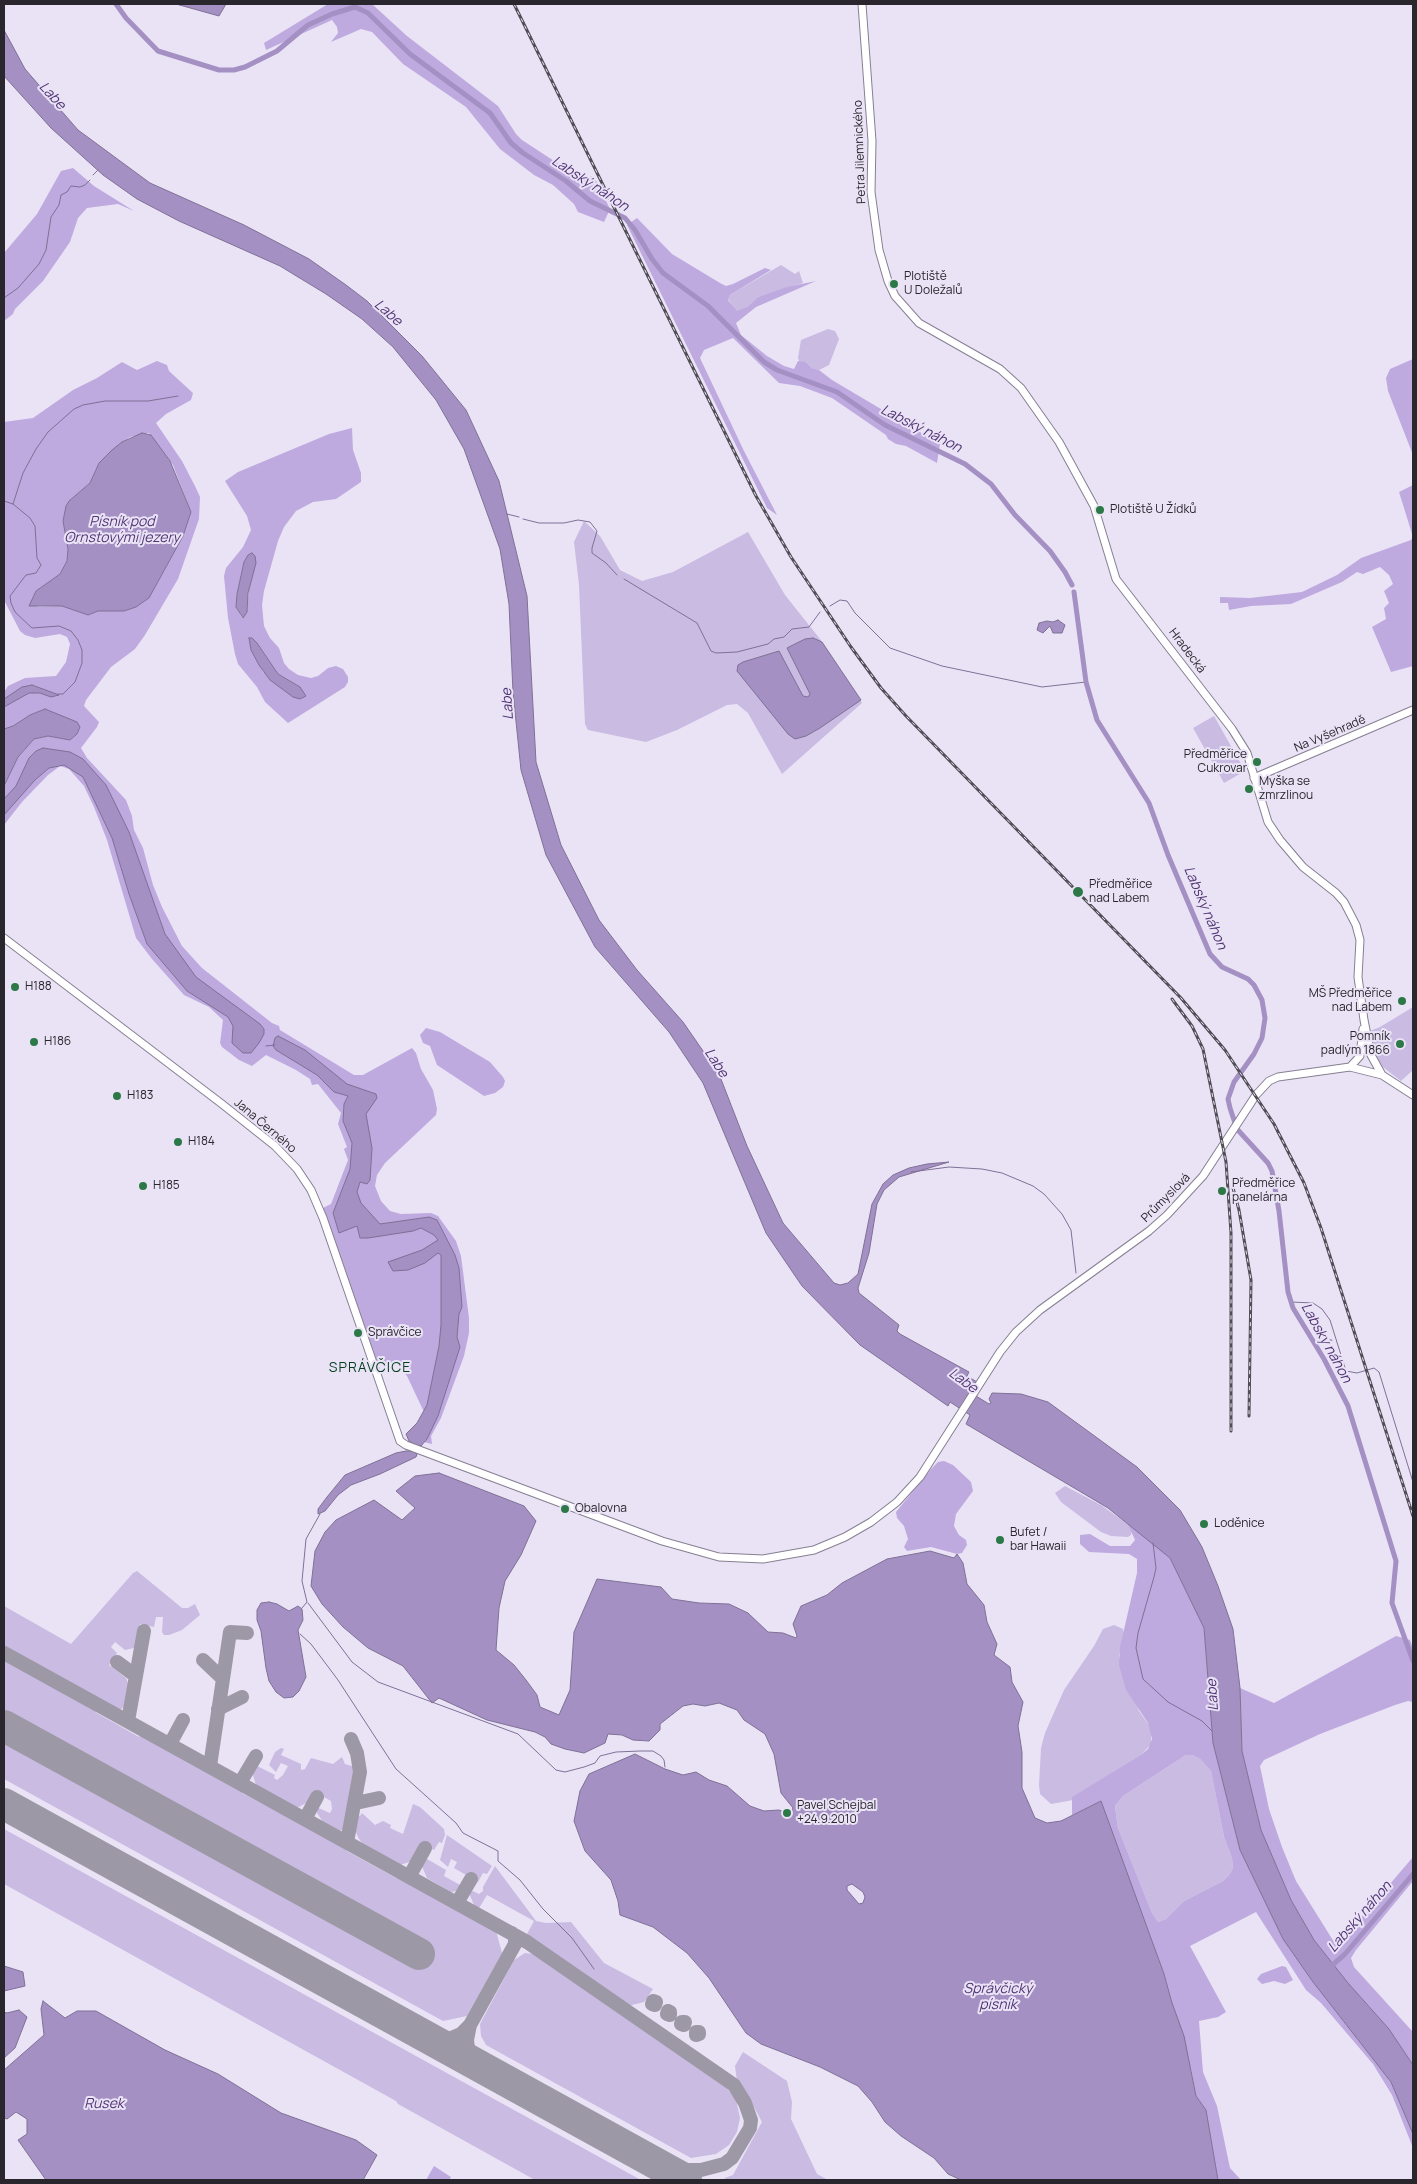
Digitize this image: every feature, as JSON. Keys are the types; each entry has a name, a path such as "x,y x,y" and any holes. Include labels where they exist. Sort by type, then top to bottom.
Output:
{"street":[{"name":"Petra Jilemnického","path":"862,4 872,141 870,192 879,250 888,281 895,296 918,323 1000,369 1021,388 1059,442 1094,506 1104,538"},
{"name":"Hradecká","path":"1104,538 1116,579 1232,729 1247,753 1268,822 1280,840 1303,867 1336,893 1344,902 1356,925 1360,940 1358,977 1364,1020"},
{"name":"Na Vyšehradě","path":"1254,778 1413,710"},
{"name":"Jana Černého","path":"4,938 222,1104 274,1146 297,1169 311,1190 323,1218 398,1437 406,1445"},
{"path":"1350,1067 1360,1056 1364,1020"},
{"path":"1364,1020 1371,1055 1382,1075 1413,1096"},
{"name":"Průmyslová","path":"406,1445 698,1553 719,1557 763,1560 814,1550 845,1537 870,1522 896,1502 920,1477 1000,1352 1029,1319 1149,1231 1167,1215 1203,1176 1257,1093 1269,1081 1278,1077 1350,1067 1382,1075"}],"shaded area":[{"path":"328,4 372,4 407,36 498,106 522,140 577,176 589,180 591,176 597,182 610,209 604,222 578,212 574,204 553,185 534,175 500,149 466,107 403,64 372,32 361,29 331,42 338,33 337,27 332,20 266,50 264,43"},
{"path":"73,168 94,186 134,211 118,204 87,208 78,218 70,242 43,281 15,309 13,314 4,321 4,253 37,214 61,171"},
{"path":"637,218 672,254 726,286 765,268 771,270 730,295 728,300 737,311 747,307 758,297 787,287 816,281 756,307 736,323 741,335 767,356 784,366 794,369 798,361 806,362 812,368 819,370 832,380 940,444 937,463 906,446 896,444 832,398 800,386 779,383 733,338 704,350 700,358 777,515 767,508 627,225"},
{"path":"781,265 795,274 799,271 803,283 758,297 747,307 737,312 728,299 730,295"},
{"path":"828,329 835,331 839,339 829,365 819,370 812,368 806,362 800,363 798,358 801,340"},
{"path":"1413,359 1413,455 1388,391 1386,378 1390,369"},
{"path":"157,361 167,365 169,371 193,393 191,400 166,414 156,423 182,461 200,497 199,519 178,579 145,635 135,649 111,667 86,700 84,706 99,722 81,748 87,758 126,800 132,816 134,830 143,848 153,885 162,907 182,946 202,968 272,1023 279,1026 280,1030 354,1075 363,1075 412,1048 416,1053 421,1069 433,1090 437,1109 436,1115 385,1163 377,1175 375,1186 381,1201 390,1211 401,1214 431,1213 438,1216 456,1241 461,1256 469,1318 469,1333 464,1356 441,1418 431,1436 432,1444 411,1439 424,1412 407,1376 397,1364 377,1362 323,1208 331,1204 348,1160 344,1149 347,1147 338,1124 341,1113 318,1084 312,1085 310,1079 296,1070 266,1055 252,1066 239,1060 222,1047 220,1043 223,1020 209,1007 184,995 152,959 136,938 107,840 94,807 84,786 69,769 60,766 48,775 22,802 4,825 4,786 18,757 34,739 48,736 70,740 77,734 80,727 45,709 4,729 4,692 8,686 25,678 56,676 66,662 70,644 67,637 60,634 35,638 25,635 20,631 4,600 4,422 33,418 73,390 122,362 137,370","holes":["149,433 173,465 191,512 183,536 149,598 136,607 124,611 98,611 88,615 62,606 38,607 32,599 36,591 60,574 67,561 68,549 63,521 66,506 69,501 90,483 99,463 112,450 130,437"]},
{"path":"352,428 353,450 361,473 361,482 336,499 313,502 296,511 284,527 278,541 262,605 264,626 270,638 279,648 284,663 289,669 298,675 311,678 318,676 328,668 336,666 343,669 348,677 348,682 345,687 288,723 265,702 257,687 238,664 235,654 228,618 224,576 226,568 243,547 251,530 247,516 225,481 238,472 329,434","holes":["252,553 247,612 242,618 236,607 237,594 244,562 248,555","257,643 278,674 300,687 263,672"]},
{"path":"1413,485 1413,537 1399,492"},
{"path":"584,521 600,536 620,570 642,581 673,572 748,532 785,595 820,639 862,703 782,774 748,713 737,704 727,705 677,730 646,742 588,730 585,724 579,585 574,542"},
{"path":"1413,537 1413,666 1391,672 1372,627 1386,619 1384,608 1389,603 1384,591 1393,584 1389,575 1380,567 1363,574 1357,572 1342,582 1291,604 1251,606 1229,610 1228,603 1220,603 1220,597 1250,598 1302,592 1337,575 1361,558 1411,540"},
{"path":"1214,716 1245,771 1224,783 1193,728"},
{"path":"1413,1007 1413,1070 1401,1081 1383,1067 1377,1059 1370,1031"},
{"path":"426,1028 440,1032 490,1062 503,1077 505,1081 503,1087 495,1093 484,1096 437,1065 430,1046 423,1043 420,1035"},
{"path":"944,1461 953,1465 971,1482 973,1491 956,1514 954,1526 959,1535 966,1540 967,1545 962,1553 957,1554 931,1547 907,1551 904,1547 908,1539 904,1526 897,1518 896,1512 931,1469 938,1462"},
{"path":"1065,1486 1101,1505 1129,1525 1132,1530 1131,1535 1128,1537 1111,1536 1101,1532 1061,1502 1055,1493"},
{"path":"1127,1522 1170,1558 1204,1628 1213,1743 1240,1850 1283,1939 1313,1982 1391,2082 1413,2134 1413,2148 1392,2095 1373,2064 1321,2003 1306,1990 1256,1912 1190,1946 1226,2012 1218,2017 1199,2021 1203,2072 1217,2106 1230,2168 1241,2180 1218,2180 1206,2110 1196,2096 1191,2069 1164,1974 1101,1802 1072,1815 1072,1797 1142,1754 1148,1749 1152,1739 1148,1723 1126,1690 1119,1665 1120,1647 1137,1573 1137,1559 1129,1554 1089,1552 1080,1544 1080,1535 1090,1534 1110,1546 1130,1546 1135,1540","holes":["1186,1755 1192,1755 1200,1759 1211,1771 1224,1837 1232,1858 1233,1868 1223,1881 1184,1901 1166,1919 1158,1922 1152,1913 1118,1828 1115,1806 1123,1796"]},
{"path":"137,1571 182,1608 188,1608 195,1604 200,1615 182,1630 169,1635 164,1635 162,1632 163,1617 156,1617 154,1627 140,1624 138,1643 134,1648 125,1650 115,1642 111,1647 117,1653 109,1665 126,1678 128,1683 128,1700 120,1710 4,1647 4,1606 71,1644 133,1573"},
{"path":"1114,1625 1123,1629 1124,1634 1119,1656 1139,1711 1151,1728 1151,1744 1142,1754 1073,1797 1073,1800 1051,1804 1040,1794 1039,1785 1041,1748 1045,1733 1064,1690 1094,1646 1103,1629"},
{"path":"1396,1636 1410,1640 1413,1649 1413,1702 1408,1701 1395,1705 1320,1734 1264,1760 1260,1766 1269,1809 1296,1881 1334,1942 1338,1943 1348,1933 1413,1857 1413,1881 1351,1958 1354,1967 1413,2032 1413,2065 1389,2029 1348,1983 1314,1940 1291,1900 1261,1830 1242,1751 1240,1688 1274,1703"},
{"path":"4,1659 96,1710 95,1712 139,1737 140,1735 242,1791 242,1793 346,1848 347,1851 396,1878 398,1877 496,1931 502,1953 467,2016 443,2021 4,1779"},
{"path":"281,1748 284,1749 281,1755 301,1764 301,1770 305,1769 311,1758 333,1764 342,1757 345,1764 355,1767 348,1823 344,1829 340,1831 323,1822 317,1813 316,1807 330,1813 332,1809 331,1801 313,1791 308,1802 297,1808 256,1785 252,1772 255,1765 275,1775 274,1778 277,1780 283,1775 288,1766 281,1763 276,1772 269,1765 275,1752"},
{"path":"1186,1755 1192,1755 1200,1759 1211,1771 1224,1837 1232,1858 1233,1868 1223,1881 1184,1901 1166,1919 1158,1922 1152,1913 1118,1828 1115,1806 1123,1796"},
{"path":"413,1804 420,1807 444,1829 445,1835 442,1843 439,1842 434,1850 422,1843 412,1861 400,1865 362,1843 359,1839 355,1830 358,1815 360,1816 362,1813 375,1825 383,1821 391,1825 390,1828 403,1834"},
{"path":"4,1829 641,2180 535,2180 4,1884"},
{"path":"447,1835 492,1866 487,1874 483,1873 478,1882 454,1868 457,1862 451,1859 448,1867 440,1860"},
{"path":"427,1859 446,1870 444,1876 460,1885 456,1891 451,1892 427,1878 421,1864 422,1861"},
{"path":"495,1866 536,1921 546,1923 571,1922 604,1963 653,1989 644,2002 628,2006 529,1936 527,1934 534,1921 487,1895 479,1908 474,1905 469,1893 473,1891 479,1894 483,1891 483,1887"},
{"path":"525,1953 533,1954 726,2087 736,2100 740,2118 737,2132 729,2145 716,2154 691,2158 486,2045 481,2036 480,2024 514,1960"},
{"path":"1282,1966 1286,1967 1293,1980 1285,1984 1274,1981 1262,1984 1257,1979 1261,1974"},
{"path":"743,2052 787,2081 792,2102 791,2119 817,2174 828,2180 724,2180 733,2175 762,2122 741,2083 737,2081 735,2066"},
{"path":"434,2166 451,2177 449,2180 426,2180"}],"water":[{"path":"176,4 226,4 219,16"},
{"name":"Labe","path":"4,30 25,69 78,130 150,183 244,225 309,259 346,285 367,301 422,356 466,410 499,481 527,596 536,762 561,845 599,920 637,970 683,1022 719,1074 747,1146 783,1223 834,1283 840,1285 848,1283 858,1274 872,1204 883,1184 893,1175 909,1168 949,1162 899,1177 884,1190 877,1204 869,1253 858,1288 859,1293 899,1325 897,1331 900,1334 969,1372 967,1376 982,1385 976,1396 989,1404 991,1403 989,1399 992,1393 1021,1394 1048,1402 1137,1467 1180,1510 1202,1547 1233,1629 1240,1688 1242,1751 1261,1830 1291,1900 1314,1940 1348,1983 1389,2029 1413,2065 1413,2134 1391,2082 1313,1982 1283,1939 1240,1850 1213,1743 1204,1628 1170,1558 1108,1508 966,1424 970,1415 950,1402 948,1406 860,1345 802,1286 766,1233 703,1083 669,1032 595,947 546,855 521,770 513,692 509,604 500,549 464,449 436,400 393,347 362,319 326,294 280,266 179,221 137,199 103,175 51,128 4,76"},
{"name":"Písník pod Ornstovými jezery","path":"142,433 151,435 170,461 191,512 183,536 149,598 136,607 124,611 98,611 88,615 62,606 29,606 36,591 60,574 67,561 68,549 63,521 69,501 90,483 99,463 112,450 122,442"},
{"path":"252,553 255,556 256,563 248,593 247,612 243,618 236,607 237,594 244,562 248,555"},
{"path":"1058,620 1065,625 1062,633 1053,633 1050,626 1043,633 1037,630 1039,623"},
{"path":"249,638 252,638 257,643 278,674 300,687 306,696 300,699 293,697 270,680 251,650"},
{"path":"813,638 822,642 861,700 820,728 806,736 795,739 788,734 737,671 738,665 779,651 803,696 808,697 810,694 787,648 805,639"},
{"path":"32,685 59,695 51,697 40,693 29,693 4,707 4,699 22,687"},
{"path":"45,709 77,722 80,727 77,734 70,740 48,736 34,739 18,757 4,786 4,729"},
{"path":"43,748 70,752 83,759 106,785 129,832 165,934 196,977 260,1024 264,1029 264,1034 251,1053 243,1053 232,1043 233,1026 228,1017 187,991 147,944 112,838 83,777 64,765 49,768 35,780 4,815 4,799 16,786 29,758 36,751"},
{"path":"278,1036 305,1050 347,1084 376,1094 377,1098 366,1114 372,1148 370,1180 367,1184 360,1182 357,1192 361,1203 380,1224 429,1217 437,1220 455,1255 459,1268 462,1307 459,1314 457,1337 460,1347 438,1416 427,1439 421,1446 416,1446 409,1441 406,1434 417,1423 427,1405 439,1346 441,1325 441,1255 438,1253 425,1263 408,1270 393,1271 388,1262 422,1250 438,1240 434,1235 421,1228 368,1238 360,1238 357,1226 339,1233 333,1213 350,1169 352,1143 343,1121 344,1104 348,1096 334,1092 317,1075 276,1050 273,1046 275,1038"},
{"path":"413,1451 417,1454 416,1457 351,1485 338,1495 325,1511 318,1514 318,1509 345,1475 396,1453"},
{"name":"Správčický písník","path":"439,1473 524,1506 536,1521 521,1555 505,1581 499,1608 496,1650 514,1665 526,1680 537,1695 540,1707 559,1715 570,1690 574,1632 597,1579 661,1587 672,1599 699,1603 729,1604 748,1613 768,1632 783,1633 796,1638 793,1624 801,1606 827,1595 842,1583 887,1559 930,1551 954,1558 957,1554 963,1563 967,1584 984,1605 987,1622 997,1644 994,1655 1010,1667 1012,1682 1023,1702 1018,1726 1022,1752 1022,1788 1035,1818 1047,1823 1061,1821 1101,1801 1164,1974 1184,2036 1196,2096 1206,2110 1218,2180 961,2180 948,2174 934,2158 901,2136 885,2122 872,2102 858,2086 820,2067 761,2044 746,2033 709,1978 687,1953 653,1927 620,1915 618,1901 611,1880 585,1851 574,1821 580,1791 589,1774 635,1754 665,1769 683,1775 696,1772 709,1780 727,1786 750,1806 764,1811 779,1810 790,1814 793,1808 781,1793 774,1754 765,1734 744,1720 737,1710 719,1703 705,1706 693,1704 683,1706 660,1724 660,1730 649,1741 633,1740 622,1735 608,1734 605,1743 584,1753 551,1744 545,1737 535,1732 487,1720 439,1698 432,1703 403,1666 368,1648 343,1627 322,1604 311,1586 315,1551 325,1532 336,1520 374,1500 402,1520 415,1508 396,1491 415,1476","holes":["852,1884 863,1892 865,1897 863,1903 859,1904 847,1890 847,1886"]},
{"path":"269,1602 289,1611 298,1606 302,1609 303,1620 298,1630 306,1677 299,1691 293,1697 284,1698 276,1692 269,1681 261,1631 257,1620 257,1610 261,1603"},
{"path":"4,1966 23,1972 25,1986 4,1991"},
{"name":"Rusek","path":"43,2001 65,2018 77,2011 96,2011 165,2050 218,2074 281,2113 356,2140 377,2155 363,2180 46,2180 18,2140 27,2134 27,2119 16,2112 7,2119 4,2118 4,2070 44,2035 41,2009"},
{"path":"19,2010 27,2017 15,2048 4,2058 4,2012"}],"waterway":[{"name":"Labský náhon","path":"116,4 126,18 158,51 219,70 234,70 245,67 277,51 308,25 332,14 355,7 368,13 410,54 490,113 511,143 523,153 566,181 590,201 625,218 663,273 708,306 764,362 777,370 837,392 885,425 965,464 991,484 1015,515 1050,551 1072,585"},
{"path":"93,175 98,170"},
{"path":"4,298 18,288 39,264 46,250 51,217 59,205 61,195 67,192 71,186 80,187 90,180"},
{"path":"13,504 23,473 36,449 48,432 74,409 83,405 105,401 148,401 178,396"},
{"path":"4,501 13,504 30,518 35,526 37,558 41,565 36,573 26,575 10,596 15,612 32,628 59,626 71,631 78,640 82,650 82,663 75,682 63,694 58,694"},
{"path":"507,514 519,517"},
{"path":"523,519 539,523 564,523 578,520 590,522 597,531 592,553 606,563 617,575"},
{"path":"624,579 697,623 711,651 716,653 737,652 768,644 774,639 784,637 792,629 809,627 820,612"},
{"name":"Labský náhon","path":"1074,592 1086,682 1097,720 1149,803 1168,855 1210,954 1222,967 1248,979 1254,985 1262,1000 1265,1018 1262,1038 1254,1054 1234,1082 1228,1099 1230,1108 1237,1129 1268,1163 1272,1171 1279,1211 1288,1292 1293,1308 1324,1359 1348,1406 1396,1561 1392,1603 1413,1661"},
{"path":"830,606 840,600 847,601 855,613 890,648 942,666 1042,687 1086,682"},
{"path":"266,1046 275,1045"},
{"path":"911,1172 949,1167 982,1169 1002,1173 1033,1186 1044,1194 1062,1214 1071,1230 1076,1273"},
{"path":"1291,1302 1313,1303 1322,1309 1330,1320 1346,1371 1357,1373 1374,1368 1379,1372 1413,1482"},
{"path":"302,1608 307,1602 302,1581 306,1539 320,1514"},
{"path":"1153,1543 1156,1568 1138,1633 1136,1648 1143,1679 1168,1702 1202,1721 1212,1731"},
{"path":"308,1603 352,1662 378,1682 518,1734 556,1770 565,1772 584,1767 595,1763 600,1756 616,1752 640,1751 653,1751 661,1756 665,1767"},
{"path":"300,1634 311,1644 338,1680 396,1769 456,1823 463,1833 498,1851 498,1861 520,1880 543,1909 572,1938 594,1969"},
{"name":"Labský náhon","path":"1329,1968 1345,1954 1413,1874"}],"taxiway":[{"path":"128,1721 144,1631"},
{"path":"210,1766 230,1632 247,1633"},
{"path":"4,1653 527,1942 734,2085 745,2103 751,2120 750,2128 732,2158 724,2164 701,2170 682,2170 661,2165 616,2141"},
{"path":"203,1660 223,1679"},
{"path":"117,1662 136,1676"},
{"path":"218,1709 242,1697"},
{"path":"170,1744 183,1720"},
{"path":"347,1842 360,1772 357,1753 351,1739"},
{"path":"240,1783 256,1756"},
{"path":"305,1819 317,1797"},
{"path":"356,1803 379,1798"},
{"path":"409,1877 425,1848"},
{"path":"457,1903 471,1879"},
{"path":"388,2015 435,2039 447,2040 461,2034 470,2025 515,1944 515,1938 512,1933"},
{"path":"653,2001 656,2002 655,2005 652,2004 653,2001"},
{"path":"668,2011 670,2012 670,2015 667,2014 668,2011"},
{"path":"682,2022 685,2022 684,2025 681,2024 682,2022"},
{"path":"470,2025 467,2040 468,2048 473,2058 484,2067 522,2089"},
{"path":"696,2032 699,2032 699,2034 696,2035 696,2032"}],"runway":[{"path":"4,1726 419,1954"},
{"path":"4,1804 686,2180"}],"railway":[{"path":"514,4 756,496 791,557 851,647 881,688 906,716 1181,998 1225,1050 1274,1124 1304,1183 1321,1228 1413,1516"},
{"path":"1172,999 1192,1026 1203,1049 1226,1162 1231,1233 1231,1431"},
{"path":"1233,1188 1239,1210 1251,1280 1249,1416"}],"place":[{"name":"Plotiště U Doležalů","path":"894,284"},
{"name":"Plotiště U Žídků","path":"1100,510"},
{"name":"Předměřice Cukrovar","path":"1257,762"},
{"name":"Myška se zmrzlinou","path":"1249,789"},
{"name":"Předměřice nad Labem","path":"1078,892"},
{"name":"H188","path":"15,987"},
{"name":"MŠ Předměřice nad Labem","path":"1402,1001"},
{"name":"H186","path":"34,1042"},
{"name":"Pomník padlým 1866","path":"1400,1044"},
{"name":"H183","path":"117,1096"},
{"name":"H184","path":"178,1142"},
{"name":"H185","path":"143,1186"},
{"name":"Předměřice panelárna","path":"1222,1191"},
{"name":"Správčice","path":"358,1333"},
{"name":"Obalovna","path":"565,1509"},
{"name":"Loděnice","path":"1204,1524"},
{"name":"Bufet / bar Hawaii","path":"1000,1540"},
{"name":"Pavel Schejbal +24.9.2010","path":"787,1813"}],"district":[{"name":"SPRÁVČICE","path":"370,1368"}]}
